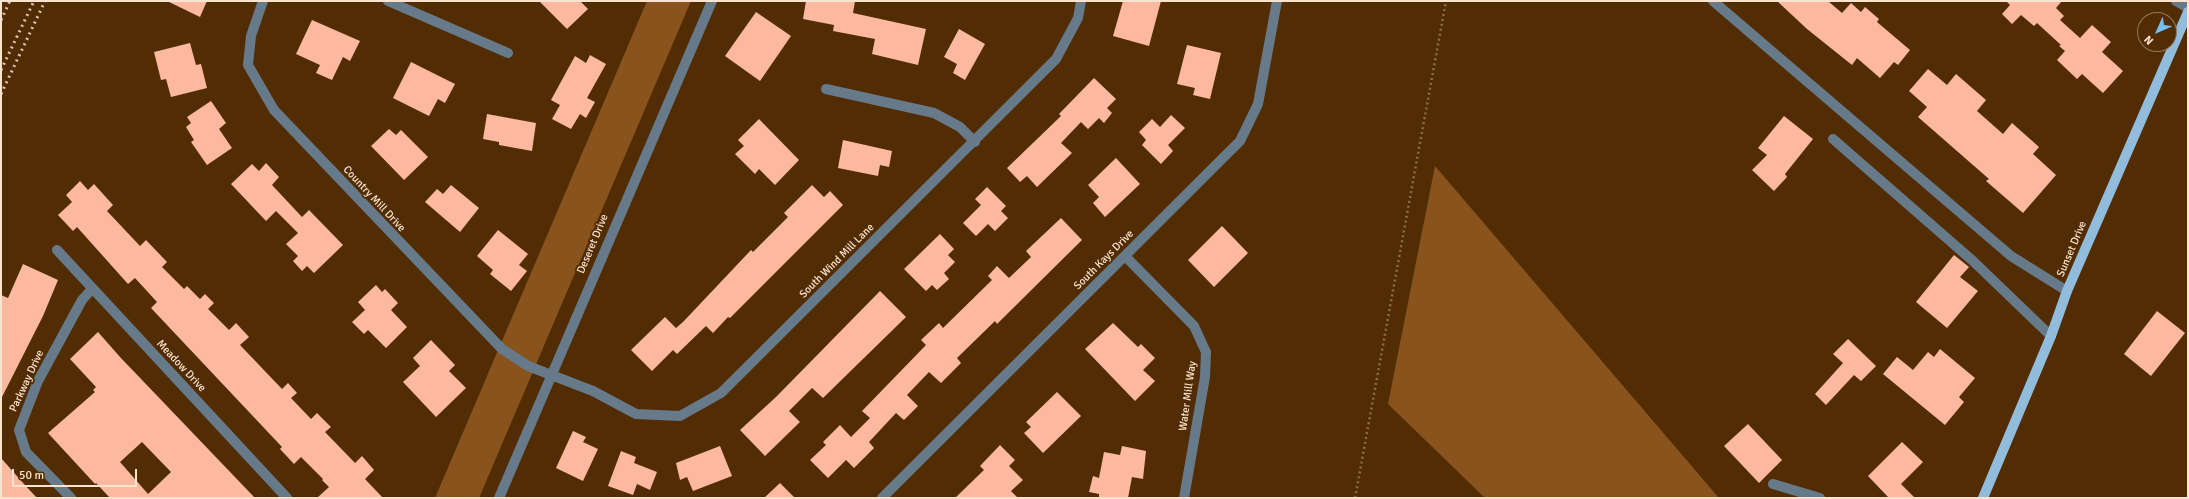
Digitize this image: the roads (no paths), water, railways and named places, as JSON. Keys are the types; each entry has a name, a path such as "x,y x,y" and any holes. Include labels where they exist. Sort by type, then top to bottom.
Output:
{"main road":[{"name":"Sunset Drive","path":"1983,498 2051,336 2067,291 2188,12"}],"street":[{"name":"Country Mill Drive","path":"263,1 251,36 248,65 274,110 502,350 528,366 550,374"},
{"path":"388,1 508,53"},
{"name":"Deseret Drive","path":"499,498 550,374 712,1"},
{"name":"South Wind Mill Lane","path":"550,374 593,391 636,414 680,416 721,393 975,142 1056,59 1078,18 1080,1"},
{"name":"South Kays Drive","path":"882,498 1240,141 1258,104 1277,1"},
{"path":"1713,1 2011,256 2067,291"},
{"path":"2176,1 2188,8"},
{"path":"826,89 934,113 960,127 975,142"},
{"path":"1834,139 1973,261 2051,336"},
{"name":"Meadow Drive","path":"57,250 287,498"},
{"name":"Water Mill Way","path":"1125,256 1194,326 1206,352 1205,377 1184,498"},
{"name":"Parkway Drive","path":"71,498 26,452 18,430 38,381 82,300 92,289"},
{"path":"1773,484 1820,498"}],"railway":[{"path":"1,20 10,1"},
{"path":"1,70 34,1"},
{"path":"1,94 45,1"}]}
